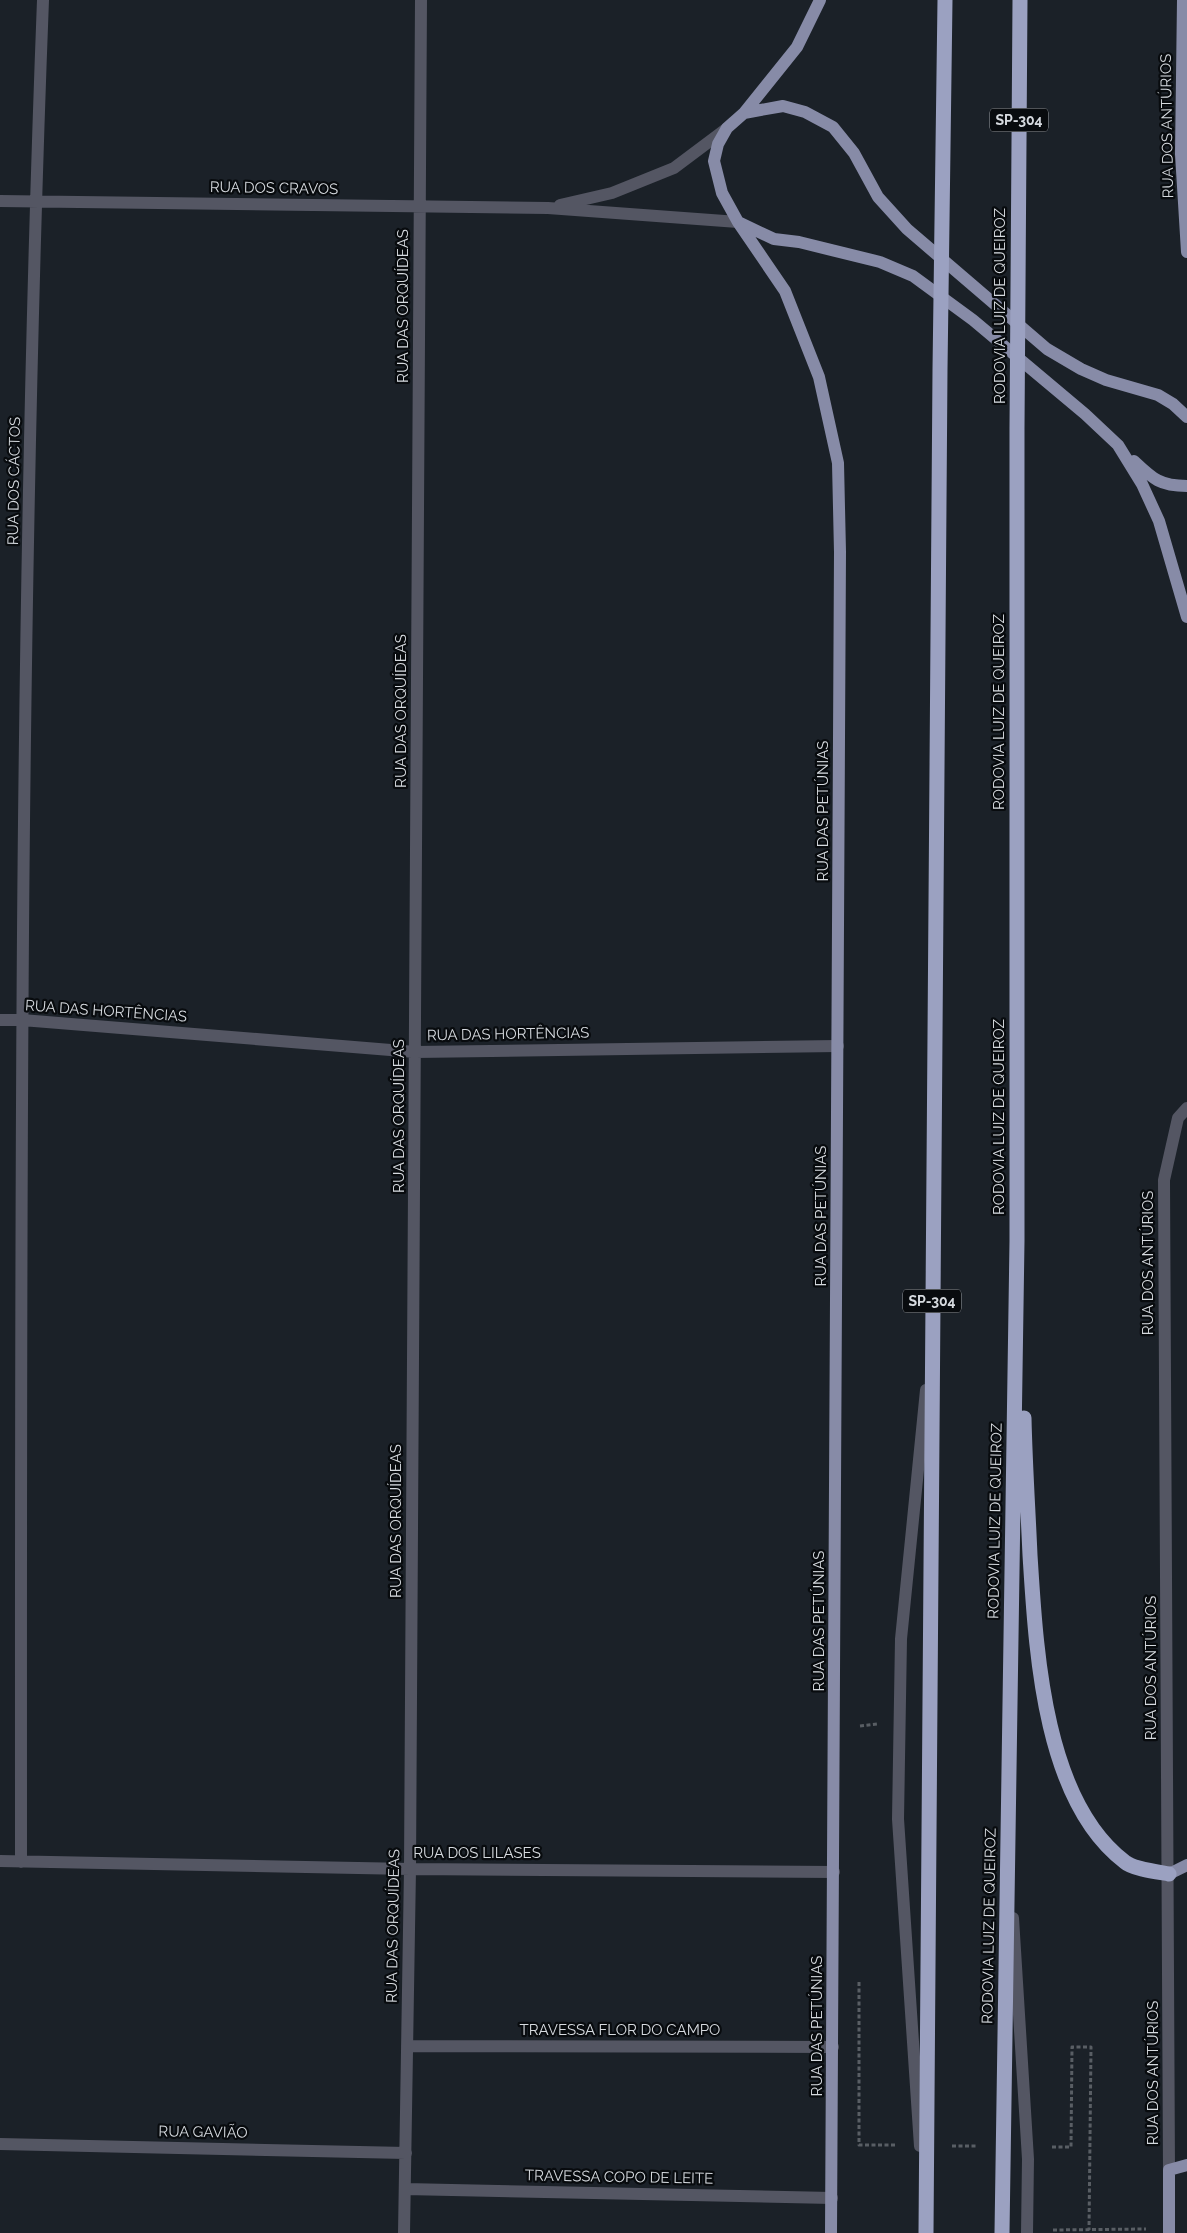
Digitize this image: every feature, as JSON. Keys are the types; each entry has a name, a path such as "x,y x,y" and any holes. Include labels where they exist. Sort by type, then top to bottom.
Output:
{"highway":[{"name":"SP-304","path":"926,2233 940,370 945,0"},
{"name":"RODOVIA LUIZ DE QUEIROZ","path":"1002,2233 1017,1241 1017,429 1020,0"},
{"path":"1017,1241 1033,1612 1042,1689 1059,1756 1077,1802 1099,1837 1127,1864 1169,1874"}],"main road":[{"path":"727,128 744,113 797,46 820,0"},
{"name":"RUA DOS ANTÚRIOS","path":"1183,0 1181,154 1187,252"},
{"path":"744,113 783,106 805,112 834,128 854,153 878,197 907,229 1047,349 1081,369 1106,380 1158,395 1173,404 1187,417"},
{"name":"RUA DAS PETÚNIAS","path":"727,128 718,144 714,161 722,193 738,222 785,291 819,377 838,462 840,552 831,2233"},
{"path":"738,222 774,239 799,242 880,262 913,276 973,320 1086,414 1153,480 1170,486 1187,486"},
{"path":"1118,446 1142,484 1159,521 1187,617"},
{"path":"1169,1874 1187,1865"},
{"path":"1169,2170 1187,2165"},
{"name":"RUA DOS ANTÚRIOS","path":"1169,2170 1169,2231"}],"street":[{"name":"RUA DOS CÁCTOS","path":"21,1862 22,1020 35,201 43,0"},
{"name":"RUA DAS ORQUÍDEAS","path":"404,2233 410,1869 421,0"},
{"name":"RUA DOS CRAVOS","path":"548,208 612,193 674,168 727,128"},
{"name":"RUA DOS CRAVOS","path":"0,201 548,208 738,222"},
{"name":"RUA DAS HORTÊNCIAS","path":"0,1020 22,1020 415,1052 838,1046"},
{"name":"RUA DOS ANTÚRIOS","path":"1169,2170 1164,1180 1178,1118 1187,1108"},
{"path":"926,2233 898,1819 901,1639 932,1333"},
{"path":"1008,1842 1028,2159 1027,2233"},
{"name":"RUA DOS LILASES","path":"0,1861 410,1869 834,1872"},
{"name":"TRAVESSA FLOR DO CAMPO","path":"408,2046 833,2047"},
{"name":"RUA GAVIÃO","path":"0,2144 406,2153"},
{"name":"TRAVESSA COPO DE LEITE","path":"405,2189 832,2198"}],"path":[{"path":"860,1724 877,1724"},
{"path":"1089,2195 1089,2230"},
{"path":"1053,2230 1169,2231"}]}
